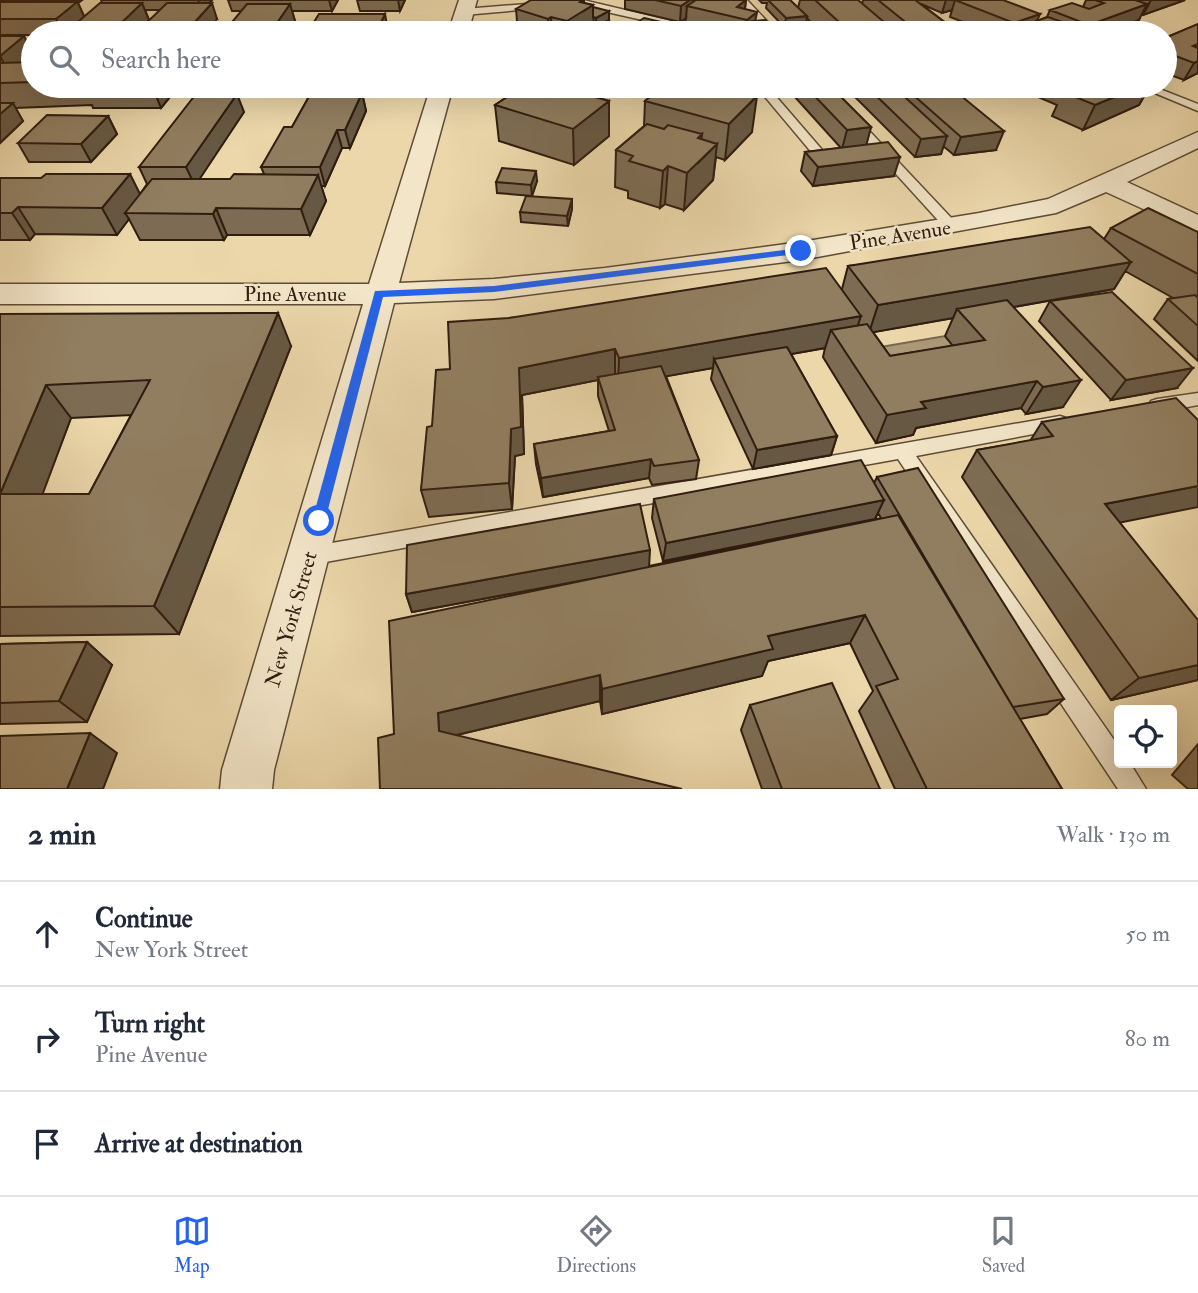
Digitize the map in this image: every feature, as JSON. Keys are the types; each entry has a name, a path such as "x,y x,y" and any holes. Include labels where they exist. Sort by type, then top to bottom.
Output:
{"street":[{"name":"New York Street","path":"246,789 248,770 379,294 438,98"},
{"name":"Pine Avenue","path":"0,294 379,294 494,289 605,277 801,251 1056,205 1198,139"},
{"path":"1108,183 1198,226"}],"lane":[{"path":"466,6 603,0"},
{"path":"742,0 762,21"},
{"path":"580,2 661,21"},
{"path":"771,98 827,163 850,160"},
{"path":"831,98 879,156 951,226"},
{"path":"1173,98 1198,108"},
{"path":"1144,409 1198,399"},
{"path":"309,556 1077,420"},
{"path":"904,451 1133,789"}],"shaded area":[{"path":"945,336 971,368 879,383 857,351"}],"building":[{"path":"531,0 583,0 580,2 593,5 567,21 551,17 548,19 516,9"},
{"path":"655,0 690,0 681,6"},
{"path":"696,0 746,0 737,7 757,12 747,20 687,6"},
{"path":"768,0 790,0 807,16 786,18"},
{"path":"815,0 858,0 883,21 838,21"},
{"path":"878,0 915,0 943,21 904,21"},
{"path":"955,0 1003,0 1040,14 1020,21 1009,21"},
{"path":"1095,0 1135,0 1147,4 1100,21 1079,21 1050,10 1072,3 1089,9 1104,3"},
{"path":"0,2 77,2 56,19 0,19"},
{"path":"100,3 142,3 123,21 79,21"},
{"path":"167,3 212,3 196,21 148,21"},
{"path":"247,4 290,4 278,21 233,21"},
{"path":"593,7 609,11 596,18 593,17"},
{"path":"319,14 385,14 382,21 315,21"},
{"path":"1048,17 1059,21 1036,21"},
{"path":"1198,24 1198,44 1193,46 1198,48 1198,61 1194,63 1177,57 1177,33"},
{"path":"0,36 21,36 21,38 0,56"},
{"path":"21,62 21,82 0,83 0,63"},
{"path":"193,98 234,98 186,167 139,167"},
{"path":"308,98 360,98 345,130 337,130 320,167 261,167 284,127 292,127"},
{"path":"506,98 598,98 609,101 573,129 495,105"},
{"path":"649,98 755,98 729,124 645,101"},
{"path":"816,98 842,98 871,127 847,130"},
{"path":"878,98 906,98 947,136 921,139"},
{"path":"917,98 964,98 1004,131 961,137"},
{"path":"1078,98 1112,98 1095,105"},
{"path":"0,103 13,103 0,114"},
{"path":"47,115 108,116 81,144 18,143"},
{"path":"647,124 664,129 668,125 702,134 698,138 717,144 687,173 668,166 663,171 629,161 633,156 616,150"},
{"path":"888,142 900,157 818,167 805,152"},
{"path":"502,168 536,171 531,185 496,182"},
{"path":"46,174 130,174 102,208 18,207 12,213 0,213 0,178 41,178"},
{"path":"234,174 318,175 301,209 216,208 213,214 125,213 152,179 230,179"},
{"path":"526,196 572,199 567,216 520,212"},
{"path":"1148,208 1198,232 1198,274 1111,228"},
{"path":"1090,227 1131,262 878,305 848,266"},
{"path":"826,268 861,316 619,358 615,349 519,368 521,427 511,429 509,483 421,490 427,427 432,426 436,370 450,369 448,322 509,318"},
{"path":"1112,292 1193,368 1126,380 1050,301"},
{"path":"1195,295 1198,298 1198,326 1168,299"},
{"path":"1007,300 1081,380 1043,387 1037,381 921,402 926,408 887,415 831,330 867,324 890,356 985,340 957,309"},
{"path":"278,313 154,606 0,607 0,494 0,314","holes":["150,380 89,494 0,494 46,385"]},
{"path":"787,347 837,436 757,450 714,359"},
{"path":"661,366 699,460 654,466 651,459 541,478 534,444 615,430 598,377"},
{"path":"1176,398 1198,420 1198,486 1105,504 1198,620 1198,665 1139,678 977,450 1053,436 1042,422"},
{"path":"861,460 884,500 666,543 654,499"},
{"path":"918,468 1064,699 1013,707 877,477"},
{"path":"640,504 650,550 406,594 407,545"},
{"path":"898,515 1062,789 927,789 876,686 898,679 865,615 768,636 773,649 602,689 600,675 438,713 439,731 682,789 380,789 378,738 394,734 389,621"},
{"path":"87,642 59,701 0,703 0,644"},
{"path":"832,683 880,789 782,789 750,705"},
{"path":"90,733 67,789 0,789 0,736"}],"route":[{"path":"319,521 379,294 494,289 801,251"}]}
